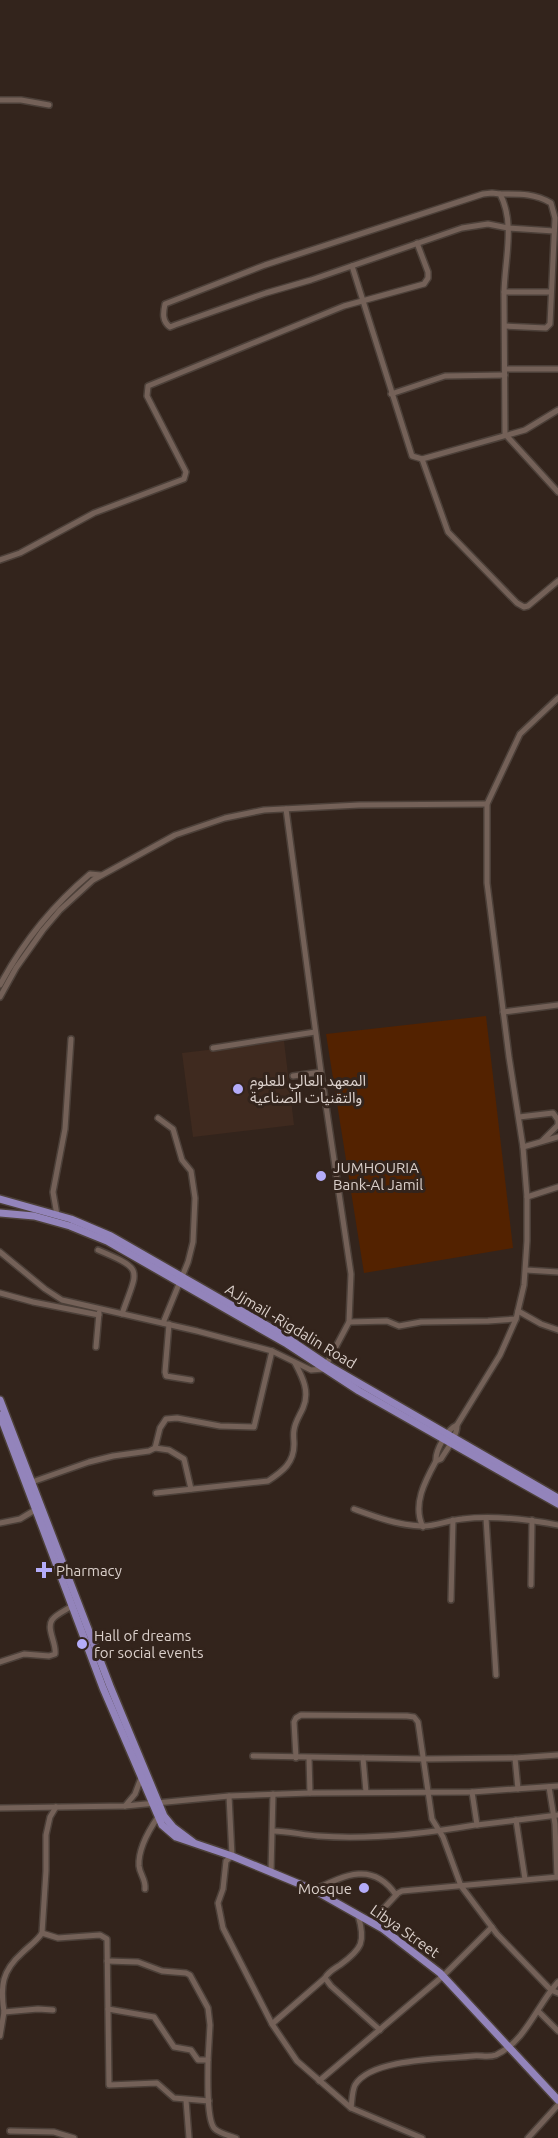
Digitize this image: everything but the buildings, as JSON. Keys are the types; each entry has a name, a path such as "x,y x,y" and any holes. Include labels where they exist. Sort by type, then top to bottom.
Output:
{"main road":[{"name":"AJjmail -Rigdalin Road","path":"0,1198 57,1215 111,1236 180,1279"},
{"name":"AJjmail -Rigdalin Road","path":"0,1213 34,1215 70,1226 107,1241 180,1279 280,1333 325,1366 558,1504"},
{"path":"0,1400 156,1803 158,1817 169,1832 195,1843"},
{"path":"0,1415 4,1436 141,1778 168,1822 195,1843"},
{"name":"AJjmail -Rigdalin Road","path":"449,1439 558,1498"},
{"name":"Libya Street","path":"195,1843 271,1871 314,1890 383,1929 443,1976 558,2100"}],"street":[{"path":"0,100 21,100 49,105"},
{"path":"505,326 546,328 550,324 556,211 551,203 541,197 526,194 483,194 265,265 165,304 162,315 170,327 462,228 496,224 508,228 554,231"},
{"path":"500,194 506,205 508,228 504,292 505,434 558,492"},
{"path":"0,560 20,553 94,513 184,479 186,472 147,396 148,386 363,299 424,284 429,278 428,272 417,243"},
{"path":"352,266 412,456 422,459 525,430 558,410"},
{"path":"504,292 550,292"},
{"path":"391,394 446,376 558,369"},
{"path":"422,459 448,532 517,603 524,607 528,606 558,581"},
{"path":"423,1527 417,1509 427,1477 436,1461 436,1456 457,1431 457,1425 500,1356 516,1318 526,1270 527,1197 523,1147 487,883 487,804 520,734 558,698"},
{"path":"0,996 29,949 60,910 93,880 149,848 202,825 245,813 286,809 359,805 487,804"},
{"path":"0,1293 33,1302 122,1314 166,1323 272,1351 311,1370 325,1366 349,1322 351,1274 315,1032 286,809"},
{"path":"0,984 2,974 55,906 90,874 102,875"},
{"path":"503,1011 558,1005"},
{"path":"213,1048 315,1032"},
{"path":"57,1215 53,1192 65,1129 71,1039"},
{"path":"292,1076 321,1072"},
{"path":"519,1117 553,1113 558,1120 558,1125 542,1141"},
{"path":"158,1118 173,1129 182,1160 188,1165 193,1179 195,1198 193,1242 166,1323 165,1372 166,1376 191,1380"},
{"path":"523,1147 558,1137"},
{"path":"527,1197 558,1187"},
{"path":"98,1250 125,1262 135,1272 122,1314"},
{"path":"0,1252 54,1295 99,1312"},
{"path":"526,1270 558,1272"},
{"path":"518,1311 541,1324 558,1330"},
{"path":"96,1347 99,1312"},
{"path":"349,1322 387,1321 399,1326 419,1322 488,1322 516,1318"},
{"path":"154,1448 160,1428 166,1419 177,1418 219,1426 254,1427 272,1351"},
{"path":"156,1494 191,1488 268,1481 281,1472 291,1462 294,1446 293,1432 304,1405 306,1393 304,1379 295,1362"},
{"path":"32,1482 89,1462 149,1451 154,1448 169,1450 184,1459 191,1488"},
{"path":"354,1509 391,1523 423,1527 453,1520 486,1518 532,1520 558,1525"},
{"path":"0,1523 20,1520 35,1510"},
{"path":"486,1518 496,1675"},
{"path":"451,1600 453,1520"},
{"path":"531,1585 532,1520"},
{"path":"0,1662 24,1654 55,1654 56,1648 50,1624 52,1619 72,1606"},
{"path":"296,1758 294,1722 301,1715 407,1716 414,1718 418,1722 432,1819 441,1831 460,1886 492,1927 551,1990 558,1993"},
{"path":"253,1756 424,1759 558,1755"},
{"path":"309,1758 310,1793"},
{"path":"363,1758 366,1792"},
{"path":"515,1758 518,1789"},
{"path":"125,1806 135,1794 141,1778"},
{"path":"0,1808 125,1806 273,1794 472,1792 558,1786"},
{"path":"371,1922 402,1891 557,1877 556,1815 549,1787"},
{"path":"472,1792 477,1825"},
{"path":"271,1871 273,1794"},
{"path":"229,1796 232,1856 226,1861 223,1889 218,1900 220,1919 229,1943 272,2024 297,2061 351,2108 422,2138"},
{"path":"0,2036 4,2012 1,1983 20,1954 42,1933 46,1835 50,1817 56,1807"},
{"path":"273,1831 301,1832 317,1836 390,1837 556,1815"},
{"path":"145,1888 146,1881 139,1866 148,1835 158,1817"},
{"path":"516,1820 525,1880"},
{"path":"314,1890 339,1879 370,1874 388,1883 396,1895"},
{"path":"272,2024 330,1972 358,1951 363,1936 358,1915"},
{"path":"319,2081 443,1976 492,1927"},
{"path":"42,1933 58,1938 105,1936 108,1943 109,2085 157,2083 170,2095 186,2100 209,2101"},
{"path":"108,1961 138,1962 162,1971 186,1973 190,1976 208,2008 210,2025 209,2101 215,2128 236,2138"},
{"path":"325,1978 380,2030"},
{"path":"351,2108 355,2085 369,2073 394,2064 416,2060 477,2055 489,2057 509,2046 530,2024 558,1982"},
{"path":"108,2009 154,2017 174,2047 191,2050 198,2060 208,2060"},
{"path":"4,2012 53,2010"},
{"path":"538,2011 558,2031"},
{"path":"186,2100 189,2138"},
{"path":"528,2138 558,2105"},
{"path":"10,2131 54,2132 74,2138"}],"shaded area":[{"path":"486,1016 513,1248 364,1273 326,1034"},
{"name":"المعهد العالي للعلوم والتقنيات الصناعية","path":"284,1041 294,1125 193,1137 182,1053"}],"place":[{"name":"المعهد العالي للعلوم والتقنيات الصناعية","path":"238,1089"},
{"name":"JUMHOURIA Bank-Al Jamil","path":"321,1176"},
{"name":"Pharmacy","path":"44,1570"},
{"name":"Hall of dreams for social events","path":"82,1644"},
{"name":"Mosque","path":"364,1888"}]}
